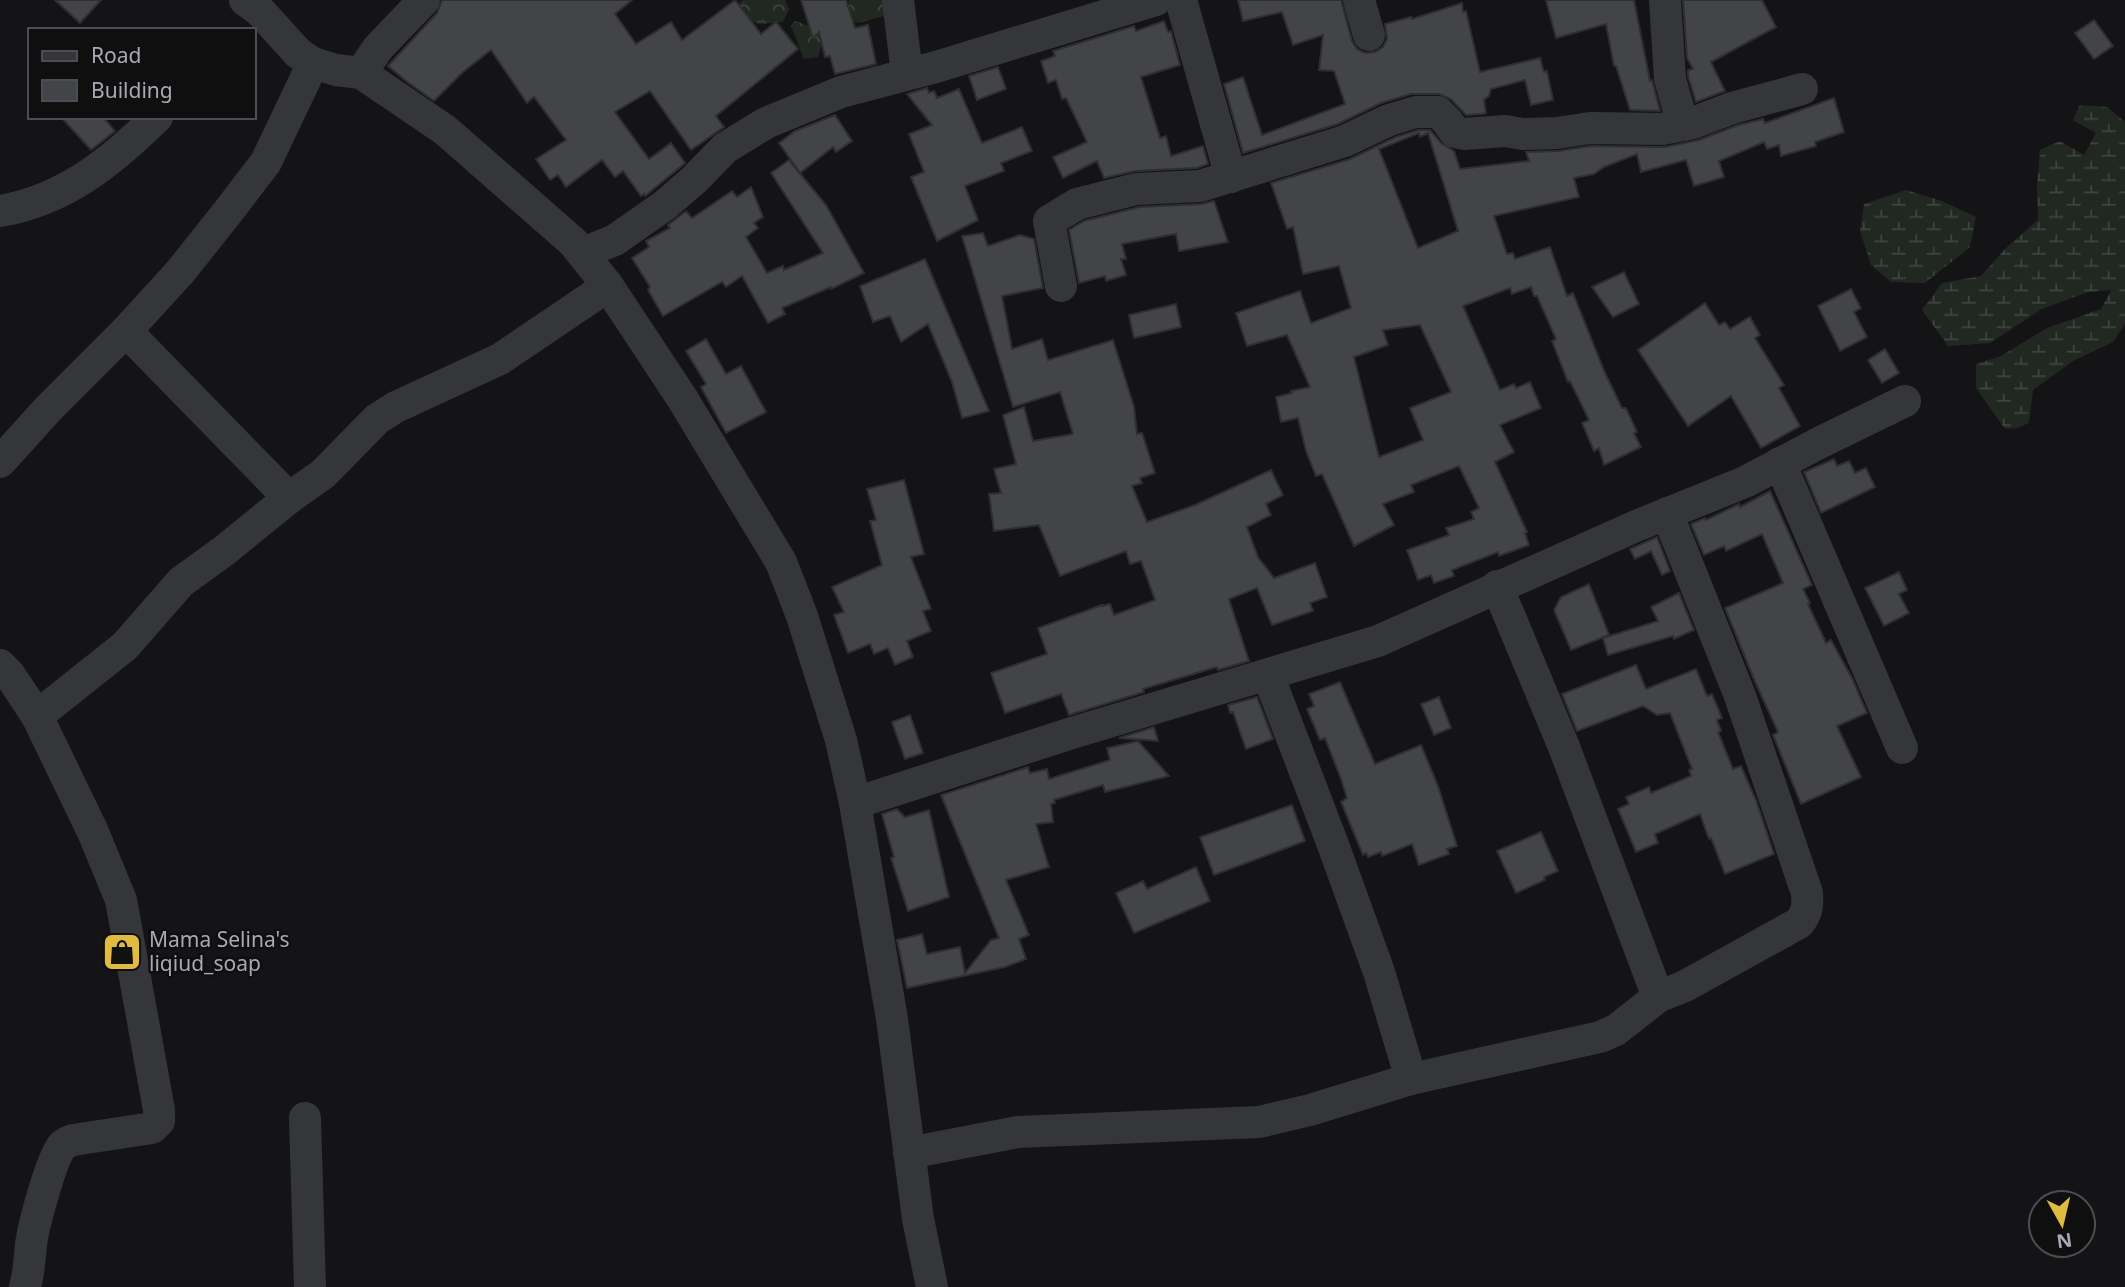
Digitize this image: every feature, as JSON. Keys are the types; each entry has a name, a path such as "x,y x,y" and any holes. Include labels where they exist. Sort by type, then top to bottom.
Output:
{"street":[{"path":"244,0 260,11 263,33 313,63 335,70 361,73 445,130 573,242 608,286 682,398 781,562 802,616 841,740 855,803 892,1019 918,1219 932,1287"},
{"path":"361,73 378,48 424,0"},
{"path":"898,0 907,74"},
{"path":"583,253 615,240 665,205 725,148 766,122 841,92 1156,0"},
{"path":"1181,0 1231,177"},
{"path":"1359,0 1370,35"},
{"path":"1665,0 1670,79 1684,125"},
{"path":"0,462 180,272 266,162 313,63"},
{"path":"1061,286 1049,221 1053,216 1077,204 1136,189 1200,186 1345,141 1389,120 1416,112 1438,112 1455,132 1464,134 1505,131 1523,134 1557,133 1590,128 1662,129 1684,125 1732,108 1802,89"},
{"path":"0,211 54,196 84,179 124,148 155,119"},
{"path":"37,716 125,646 181,582 323,474 377,419 396,407 500,359 608,286"},
{"path":"126,331 289,498"},
{"path":"855,803 1072,733 1378,641 1497,586 1745,482 1905,401"},
{"path":"1780,463 1902,748"},
{"path":"909,1153 1018,1132 1259,1122 1310,1110 1411,1079 1600,1037 1616,1030 1657,998 1685,986 1799,923 1806,914 1807,893 1740,696 1667,513"},
{"path":"1497,586 1564,747 1657,998"},
{"path":"0,665 37,716 93,831 121,900 159,1116 159,1122 152,1128 73,1140 64,1144 58,1152 38,1214 32,1239 30,1271 25,1287"},
{"path":"1268,675 1374,959 1411,1079"},
{"path":"306,1118 310,1287"}],"green space":[{"path":"743,0 785,0 789,9 783,22 760,24 737,16 735,8"},
{"path":"849,0 889,0 891,14 858,23 850,20 824,37 818,57 804,59 791,26 795,21 809,26 848,8"},
{"path":"2080,105 2107,107 2125,122 2125,324 2113,342 2073,361 2033,390 2029,423 2005,429 1976,388 1976,364 2001,356 2047,328 2101,309 2111,290 2088,292 2042,309 1990,343 1948,346 1922,310 1942,283 1981,276 2005,249 2038,220 2040,150 2060,141 2084,155 2096,133 2073,120"},
{"path":"1906,190 1942,201 1976,217 1970,247 1925,283 1891,282 1871,265 1860,231 1864,204"}],"building":[{"path":"55,0 101,0 80,23"},
{"path":"442,0 632,0 615,14 636,44 671,22 682,40 735,0 761,34 776,22 798,49 716,116 724,127 691,150 650,91 615,112 649,159 671,143 685,163 645,196 641,196 623,171 615,177 602,160 566,187 558,175 550,180 536,159 566,140 534,97 527,103 491,50 463,72 434,101 388,66 437,13"},
{"path":"801,0 846,0 855,28 868,25 876,64 835,74 830,56 825,57 819,32 813,38"},
{"path":"1238,0 1341,0 1352,41 1357,49 1365,53 1375,52 1383,47 1387,39 1385,24 1411,17 1412,19 1462,3 1480,72 1540,58 1544,72 1547,71 1553,100 1531,105 1525,80 1491,89 1484,100 1486,113 1482,114 1466,115 1451,99 1439,94 1411,94 1381,103 1338,124 1243,153 1224,84 1243,77 1262,135 1345,104 1334,71 1319,70 1323,35 1293,45 1282,12 1243,21"},
{"path":"1546,0 1634,0 1650,81 1652,80 1660,111 1630,110 1614,66 1606,24 1556,38"},
{"path":"1683,0 1762,0 1776,27 1711,62 1725,91 1696,102 1688,76 1688,70 1693,69 1687,58"},
{"path":"2094,20 2113,46 2094,59 2075,33"},
{"path":"1164,21 1168,32 1171,31 1180,65 1141,77 1160,138 1166,136 1171,156 1203,146 1208,164 1197,168 1135,171 1104,178 1097,161 1063,178 1053,157 1087,142 1066,98 1062,99 1056,80 1048,83 1041,61 1055,56 1053,51 1134,26 1136,31"},
{"path":"998,67 1006,89 977,100 969,76"},
{"path":"927,88 929,93 934,91 937,98 959,89 982,143 1022,127 1032,151 1001,163 1004,171 965,186 978,220 937,241 911,177 924,172 909,134 932,125 907,94"},
{"path":"1834,98 1844,132 1815,142 1816,146 1781,156 1779,145 1767,149 1764,142 1719,161 1724,177 1694,186 1686,160 1641,172 1637,154 1604,167 1594,174 1574,178 1579,197 1494,216 1507,254 1513,253 1515,259 1550,247 1567,296 1573,293 1605,373 1622,408 1626,408 1641,447 1604,465 1599,448 1594,451 1582,423 1589,420 1570,381 1568,382 1552,341 1556,339 1537,296 1534,296 1531,287 1512,294 1510,288 1463,306 1500,390 1514,384 1516,388 1530,382 1541,408 1500,425 1514,452 1495,462 1527,532 1525,533 1529,545 1499,556 1498,552 1452,570 1454,576 1434,583 1431,575 1418,580 1407,550 1449,535 1446,528 1474,519 1471,512 1479,508 1459,466 1411,485 1414,492 1383,504 1394,525 1354,546 1322,474 1316,476 1306,451 1298,418 1281,422 1276,397 1310,387 1287,335 1247,346 1236,313 1300,291 1311,323 1351,308 1339,266 1303,274 1293,227 1287,229 1271,183 1350,159 1396,137 1419,130 1430,130 1441,143 1454,151 1460,169 1529,161 1526,152 1591,146 1665,147 1699,140 1763,119 1765,123","holes":["1419,133 1420,137 1428,133 1458,231 1418,248 1379,149","1420,325 1451,392 1410,408 1423,440 1379,457 1354,357 1388,345 1383,330"]},
{"path":"835,115 852,141 836,152 833,147 800,173 779,143 795,131"},
{"path":"63,119 105,119 115,131 91,150"},
{"path":"789,160 826,205 864,273 782,308 785,314 768,323 742,276 726,287 722,282 663,316 648,290 650,287 632,258 649,247 646,241 670,228 668,225 686,211 692,218 732,191 737,197 751,187 763,217 754,223 758,228 746,237 767,273 783,266 784,270 823,253 771,173"},
{"path":"1214,201 1228,242 1179,251 1176,234 1122,244 1126,259 1121,259 1126,275 1106,281 1105,276 1079,283 1069,230 1084,221 1139,207"},
{"path":"983,233 988,246 1020,235 1034,239 1043,288 1002,296 1012,349 1042,339 1048,360 1113,340 1134,407 1137,434 1142,433 1155,473 1140,478 1142,483 1132,486 1147,522 1195,505 1271,470 1283,495 1266,504 1271,515 1247,527 1258,557 1274,578 1315,563 1327,597 1310,603 1313,611 1272,625 1257,588 1229,599 1249,661 1218,670 1217,667 1143,689 1144,692 1069,715 1061,694 1005,713 991,673 1047,654 1038,628 1102,605 1110,604 1114,615 1155,600 1141,561 1130,564 1126,551 1060,576 1039,525 994,531 989,494 1001,493 994,469 1016,464 1003,415 1024,407 1033,441 1073,434 1060,392 1013,407 962,236"},
{"path":"925,259 989,411 962,418 952,382 928,324 901,342 890,316 873,322 860,286"},
{"path":"1624,272 1639,304 1613,317 1592,287"},
{"path":"1851,289 1861,308 1854,312 1867,337 1840,351 1818,306"},
{"path":"1705,303 1719,325 1725,322 1730,329 1750,317 1760,335 1755,338 1784,385 1779,388 1800,426 1761,448 1731,396 1688,426 1638,350"},
{"path":"1176,304 1181,327 1134,338 1129,315"},
{"path":"706,339 726,374 741,366 766,412 726,433 701,387 706,384 686,351"},
{"path":"1885,349 1899,373 1882,383 1868,360"},
{"path":"1834,459 1837,466 1849,461 1855,473 1866,468 1875,487 1821,513 1804,472"},
{"path":"904,480 924,554 911,557 931,609 923,611 931,631 907,641 913,657 895,665 888,648 874,654 870,644 848,653 834,615 844,612 832,587 882,565 870,521 876,520 867,489"},
{"path":"1770,491 1812,585 1803,589 1810,603 1808,604 1826,643 1831,640 1853,680 1867,713 1837,726 1861,777 1801,804 1773,735 1778,732 1725,608 1783,583 1762,534 1726,551 1724,546 1704,555 1691,524 1739,504 1740,507"},
{"path":"1657,537 1670,571 1662,575 1651,551 1635,559 1630,549"},
{"path":"1899,572 1907,590 1899,594 1909,613 1884,626 1865,588"},
{"path":"1589,584 1609,635 1571,650 1554,610 1561,597"},
{"path":"1679,593 1694,630 1674,639 1673,636 1608,655 1603,638 1658,621 1651,607"},
{"path":"1636,665 1646,689 1696,669 1707,696 1712,694 1722,718 1717,720 1721,731 1718,732 1733,769 1741,766 1756,800 1774,854 1725,874 1700,814 1655,834 1658,843 1636,852 1618,809 1629,804 1626,797 1649,787 1651,793 1691,776 1689,770 1692,769 1670,713 1657,715 1643,706 1577,731 1562,694"},
{"path":"1340,682 1375,764 1421,745 1438,786 1457,846 1447,849 1449,854 1419,865 1412,844 1382,856 1381,852 1368,857 1366,853 1363,855 1341,802 1347,798 1341,779 1325,738 1320,740 1307,709 1314,706 1309,694"},
{"path":"1257,697 1273,739 1246,749 1228,705"},
{"path":"1439,697 1451,728 1434,735 1421,704"},
{"path":"910,715 923,753 905,759 892,722"},
{"path":"1154,727 1158,741 1119,738"},
{"path":"1138,741 1169,776 1105,792 1103,785 1054,800 1055,803 1051,804 1053,822 1036,824 1049,867 1006,880 1029,935 1019,939 1026,959 1005,967 907,988 897,940 922,934 927,954 960,947 965,973 991,940 999,938 941,795 1028,767 1030,773 1047,769 1049,779 1110,760 1107,748"},
{"path":"1292,805 1305,841 1214,875 1200,837"},
{"path":"897,809 905,817 929,810 949,897 908,911 891,858 894,857 882,814"},
{"path":"1541,832 1558,871 1516,893 1497,851"},
{"path":"1196,867 1210,901 1134,933 1116,893 1143,881 1147,889"}],"place":[{"name":"Mama Selina's liqiud_soap","path":"122,952"}]}
